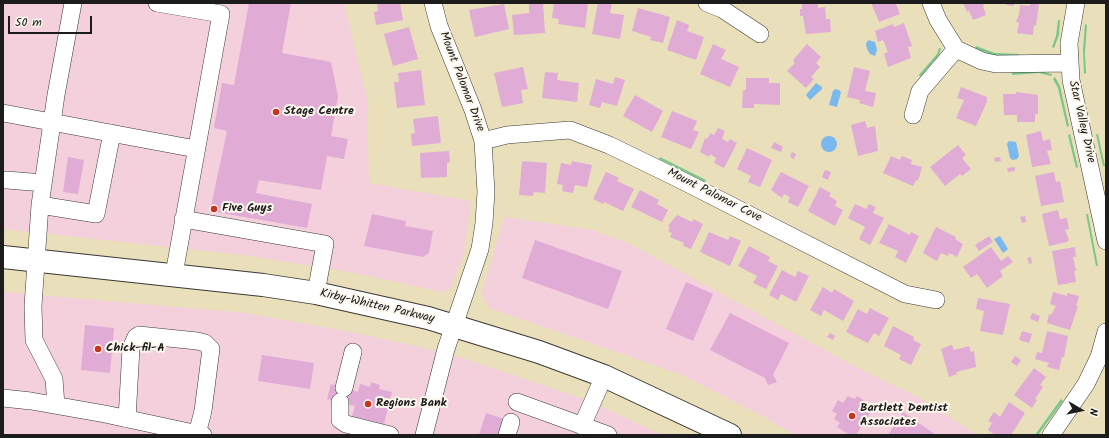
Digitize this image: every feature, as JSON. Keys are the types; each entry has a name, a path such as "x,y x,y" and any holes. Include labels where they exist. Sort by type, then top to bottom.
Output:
{"main road":[{"name":"Kirby-Whitten Parkway","path":"3,257 174,274 243,282 316,293 456,326 539,352 604,376 730,435"}],"street":[{"path":"56,405 54,379 34,340 33,306 40,205 52,122 73,3"},
{"path":"157,3 221,14 174,274"},
{"name":"Mount Palomar Drive","path":"424,435 446,349 456,326 473,273 482,235 486,192 483,141 473,110 439,26 433,3"},
{"path":"707,3 722,9 760,34"},
{"path":"931,3 943,29 956,49 996,64 1069,62"},
{"name":"Star Valley Drive","path":"1076,3 1069,43 1069,62 1074,98 1106,241"},
{"path":"913,115 920,91 956,49"},
{"path":"3,113 196,149"},
{"name":"Mount Palomar Cove","path":"483,141 507,134 570,130 610,145 670,174 905,294 936,300"},
{"path":"40,205 96,214 112,133"},
{"path":"6,180 44,183"},
{"path":"183,219 325,244 316,293"},
{"path":"1051,435 1082,391 1102,359 1106,332"},
{"path":"3,398 56,405 200,434 211,349 205,343 197,341 139,334 131,348 127,419"},
{"path":"353,352 342,395 340,420 346,424 392,434"},
{"path":"582,426 604,376"},
{"path":"517,402 608,435"}],"shaded area":[{"path":"3,3 344,3 367,99 369,183 471,201 464,253 451,289 442,292 355,273 243,255 3,229"},
{"path":"504,217 592,230 630,244 852,365 920,398 977,435 795,435 757,413 680,374 489,308 482,293"},
{"path":"3,292 245,313 356,333 433,350 465,359 584,399 663,435 3,435"}],"green space":[{"path":"1058,20 1060,20 1059,35 1054,48 1052,47 1056,36"},
{"path":"1085,24 1087,25 1085,52 1086,73 1084,74 1083,50"},
{"path":"976,46 995,53 1019,54 1019,56 992,55 975,48"},
{"path":"939,48 941,48 939,55 920,77 919,75 937,54"},
{"path":"1012,72 1043,72 1052,74 1051,76 1039,73 1012,75"},
{"path":"1055,77 1060,86 1069,126 1067,127 1058,88 1053,79"},
{"path":"1070,134 1078,167 1076,168 1068,135"},
{"path":"1096,134 1098,134 1105,166 1103,166"},
{"path":"660,157 706,180 705,182 659,159"},
{"path":"1086,214 1088,214 1098,266 1096,266"},
{"path":"1061,399 1063,401 1038,435 1035,435"}],"water":[{"path":"868,40 875,42 877,50 875,56 870,54 867,49 866,44"},
{"path":"816,83 822,87 822,89 810,100 806,95"},
{"path":"835,89 841,92 837,107 829,105"},
{"path":"829,136 835,138 837,144 835,150 829,152 823,150 821,144 823,138"},
{"path":"1009,141 1016,142 1019,156 1017,159 1013,160 1010,158 1007,144"},
{"path":"1000,236 1008,249 1003,253 994,239"}],"building":[{"name":"Stage Centre","path":"249,3 291,3 282,53 331,62 338,96 331,136 348,139 344,159 327,156 321,190 259,180 256,193 312,204 307,228 210,211 227,131 214,128 222,83 234,85"},
{"path":"377,3 400,3 403,20 376,25 374,12 378,11"},
{"path":"529,3 543,3 545,33 514,35 512,15 529,13"},
{"path":"554,3 588,3 585,28 558,24 559,19 552,18"},
{"path":"598,3 612,3 610,13 624,15 620,39 592,34"},
{"path":"802,3 818,3 818,8 825,7 826,19 830,19 831,32 806,34 803,16 800,16"},
{"path":"871,3 898,3 896,4 900,14 879,22"},
{"path":"963,3 985,3 983,6 986,15 973,20"},
{"path":"1007,3 1014,3 1014,6 1006,5"},
{"path":"1030,3 1039,4 1036,26 1034,25 1033,35 1017,33 1019,23 1016,21 1019,15 1020,5 1030,6"},
{"path":"504,4 509,29 475,37 469,10"},
{"path":"638,8 670,17 663,43 650,40 651,37 632,31"},
{"path":"677,20 689,25 687,31 704,37 696,60 667,50"},
{"path":"904,23 912,46 908,47 911,58 888,67 884,54 888,52 883,40 878,42 875,31 893,24 894,27"},
{"path":"409,27 418,59 393,66 384,34"},
{"path":"713,44 726,50 721,59 739,67 730,87 700,74"},
{"path":"807,44 821,57 816,63 820,67 811,77 814,79 806,88 787,71 795,63 793,60"},
{"path":"523,67 528,89 521,90 523,103 502,107 494,73"},
{"path":"854,67 870,71 865,91 876,93 873,107 859,103 860,100 847,97"},
{"path":"421,70 425,105 397,108 394,82 399,82 398,73"},
{"path":"545,72 558,73 557,80 579,83 577,102 542,98"},
{"path":"615,77 625,80 617,106 602,102 600,108 589,105 596,79 613,84"},
{"path":"746,78 769,78 769,83 780,83 780,105 754,104 754,108 742,108 743,90 746,90"},
{"path":"961,87 987,97 987,102 976,126 956,118 964,100 957,98"},
{"path":"1016,92 1038,95 1038,114 1035,114 1035,122 1017,122 1017,115 1004,115 1003,94 1016,94"},
{"path":"635,95 663,111 652,132 623,116"},
{"path":"672,111 697,121 693,130 699,132 691,149 661,137"},
{"path":"438,116 441,143 412,146 411,134 415,133 413,119"},
{"path":"865,121 867,128 875,126 878,151 858,156 851,125"},
{"path":"718,128 725,131 722,139 728,142 730,139 737,143 724,168 714,163 716,158 710,154 709,157 700,152 705,138 707,139 711,133 714,135"},
{"path":"1041,131 1043,141 1050,139 1052,150 1047,151 1051,164 1032,167 1026,135"},
{"path":"774,142 783,147 781,152 771,148"},
{"path":"958,145 966,155 962,158 971,169 962,176 960,174 945,186 930,167"},
{"path":"747,148 772,160 760,187 748,182 751,176 737,169"},
{"path":"449,151 450,162 447,163 447,177 421,178 420,153"},
{"path":"792,152 796,154 794,159 790,157"},
{"path":"891,156 900,160 902,156 912,160 911,164 922,167 918,181 916,180 913,186 883,173"},
{"path":"68,157 84,160 78,194 63,192"},
{"path":"1000,157 1001,161 995,162 994,158"},
{"path":"522,161 547,163 545,193 534,192 533,196 519,195"},
{"path":"572,161 592,165 587,187 575,185 573,193 562,191 563,185 557,184 561,163 571,165"},
{"path":"1015,167 1015,171 1008,172 1007,168"},
{"path":"825,170 831,172 828,180 822,177"},
{"path":"606,172 619,178 617,181 634,189 623,211 604,202 603,204 593,199"},
{"path":"781,172 809,186 798,207 788,202 790,197 784,194 782,198 771,190"},
{"path":"1054,172 1056,182 1060,181 1064,202 1041,206 1035,176"},
{"path":"820,187 831,193 829,196 837,201 835,206 843,210 835,226 808,211"},
{"path":"640,190 659,200 657,204 668,210 662,222 631,207"},
{"path":"855,204 866,209 869,204 876,207 873,213 884,218 870,245 859,239 865,227 848,218"},
{"path":"1058,210 1060,219 1067,218 1069,229 1065,230 1069,240 1067,242 1049,246 1042,214"},
{"path":"372,214 406,221 405,226 433,231 429,253 423,257 364,246"},
{"path":"677,215 692,222 693,219 703,224 691,249 683,246 684,243 670,237 672,233 668,231 670,227 668,226"},
{"path":"1025,216 1026,222 1022,223 1020,217"},
{"path":"889,224 910,235 911,232 919,236 906,263 895,257 898,251 879,243"},
{"path":"936,227 956,237 955,239 963,244 957,257 949,253 948,256 941,253 937,261 923,253"},
{"path":"709,232 728,240 730,236 741,241 730,266 700,252"},
{"path":"989,236 993,242 979,251 975,245"},
{"path":"535,240 622,271 608,309 522,278"},
{"path":"749,246 770,257 768,261 778,266 766,289 753,283 757,276 738,266"},
{"path":"991,247 1001,261 1008,256 1013,262 1000,271 1003,276 987,288 977,274 971,278 963,267"},
{"path":"1075,247 1076,257 1073,257 1076,271 1074,271 1076,282 1058,285 1052,251"},
{"path":"1031,257 1032,263 1029,264 1027,258"},
{"path":"782,270 795,277 798,271 809,276 796,302 781,294 778,300 769,295"},
{"path":"686,282 713,294 693,341 666,329"},
{"path":"823,287 832,293 834,289 854,301 843,321 824,310 821,316 810,310"},
{"path":"1053,292 1067,296 1067,293 1079,296 1076,306 1078,306 1070,330 1047,323 1049,314 1051,315 1056,306 1050,304"},
{"path":"978,298 1010,304 1003,335 980,331 984,311 976,309"},
{"path":"870,308 889,318 879,336 874,333 868,343 846,332 858,309 867,314"},
{"path":"730,313 789,343 773,375 777,382 768,385 765,378 710,350"},
{"path":"1032,313 1040,316 1038,322 1030,319"},
{"name":"Chick-fil-A","path":"85,325 114,328 110,373 81,370"},
{"path":"893,326 914,337 913,340 921,344 911,365 899,359 901,355 884,346"},
{"path":"1022,331 1032,334 1029,343 1019,340"},
{"path":"1047,331 1068,336 1064,357 1062,357 1059,370 1047,367 1049,363 1035,359 1037,352 1042,353"},
{"path":"830,333 835,336 833,340 827,337"},
{"path":"952,345 954,350 969,346 971,352 974,351 976,367 956,372 957,374 949,377 941,349"},
{"path":"262,355 314,363 310,389 258,381"},
{"path":"1015,356 1021,360 1017,366 1011,362"},
{"path":"1034,368 1046,377 1040,385 1043,387 1035,399 1037,400 1032,408 1014,395"},
{"name":"Regions Bank","path":"371,382 380,385 379,389 392,392 384,424 352,416 355,406 327,399 331,384 358,392 360,384 370,387"},
{"name":"Bartlett Dentist Associates","path":"848,396 855,399 857,396 874,407 856,435 850,435 837,427 840,423 834,419 837,414 832,411 838,400 843,403"},
{"path":"1009,402 1025,413 1011,435 995,435 988,430 992,423 988,421 994,412 1000,417"},
{"path":"903,412 936,435 888,435"},
{"path":"486,413 516,423 512,435 479,435"}],"place":[{"name":"Stage Centre","path":"276,112"},
{"name":"Five Guys","path":"214,209"},
{"name":"Chick-fil-A","path":"98,349"},
{"name":"Regions Bank","path":"368,404"},
{"name":"Bartlett Dentist Associates","path":"852,416"}]}
